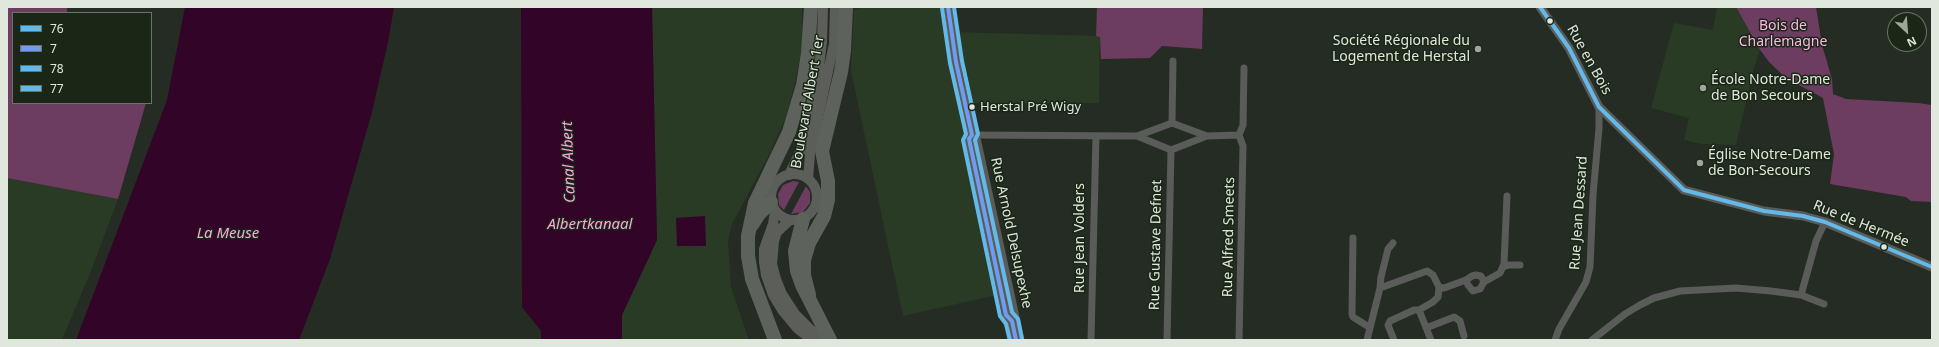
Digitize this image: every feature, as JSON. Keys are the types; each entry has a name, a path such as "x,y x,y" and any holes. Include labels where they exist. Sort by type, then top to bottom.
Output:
{"highway":[{"path":"775,340 752,279 748,246 750,228 754,203 789,132 803,85 808,53 812,7"},
{"path":"809,295 804,274 804,260 809,243 824,216 828,200 828,182 822,151 841,72 844,51 846,7"},
{"path":"750,228 759,214 773,206"},
{"path":"797,220 795,260 799,278 809,295 829,340"}],"main road":[{"path":"812,7 818,75"},
{"name":"Boulevard Albert 1er","path":"789,175 800,152 818,75 822,42 823,7"},
{"name":"Boulevard Albert 1er","path":"808,179 810,154 834,44 835,7"},
{"path":"834,44 838,37 840,7"},
{"name":"Boulevard Albert 1er","path":"812,340 802,333 787,316 774,295 766,275 764,249 773,224 772,192 776,183 789,175 799,174 808,179 816,188 817,200 813,212 781,228 774,241 772,264 776,279 786,301 800,320 811,330 829,340"},
{"path":"773,206 780,216 797,220"}],"street":[{"name":"Rue Arnold Delsupexhe","path":"948,7 956,62 972,135 976,138 1014,340"},
{"name":"Rue en Bois","path":"1540,7 1569,48 1599,107"},
{"path":"1172,123 1173,61"},
{"path":"1137,136 1171,150 1207,136 1239,134 1243,125 1244,68"},
{"name":"Rue de Hermée","path":"1599,107 1684,190 1764,211 1803,216 1825,222 1932,267"},
{"name":"Rue Jean Dessard","path":"1555,340 1559,329 1586,282 1590,267 1599,107"},
{"path":"1599,128 1604,121 1610,119"},
{"path":"972,135 1137,136 1172,123 1207,136"},
{"name":"Rue Alfred Smeets","path":"1239,134 1243,146 1239,340"},
{"name":"Rue Jean Volders","path":"1091,340 1096,136"},
{"name":"Rue Gustave Defnet","path":"1167,340 1171,150"},
{"path":"1466,280 1472,291 1480,289 1484,282 1500,273 1503,267 1507,196"},
{"path":"1801,295 1816,241 1825,222"},
{"path":"1353,238 1352,314 1353,318 1369,327"},
{"path":"1367,340 1388,249 1393,243"},
{"path":"1503,267 1509,265 1520,265"},
{"path":"1380,288 1427,271 1433,275 1439,287 1438,297 1433,302 1419,310 1414,310 1390,322 1388,325 1394,340"},
{"path":"1439,287 1444,288 1466,280 1472,276 1481,276 1484,282"},
{"path":"1592,340 1625,314 1640,305 1654,298 1680,291 1736,288 1801,295 1824,304"},
{"path":"1419,310 1431,340"},
{"path":"1426,328 1454,317 1460,321 1464,336"}],"shaded area":[{"path":"652,7 802,7 802,47 786,117 768,157 732,224 728,242 731,287 749,340 622,340 622,315 657,240"},
{"path":"868,7 943,7 947,46 997,295 903,316 851,71 854,9"},
{"name":"École Notre-Dame de Bon Secours","path":"1717,7 1736,7 1760,50 1754,68 1736,145 1701,144 1684,140 1689,118 1651,108 1674,23 1713,30"},
{"path":"951,32 1100,36 1099,103 965,103"},
{"path":"7,178 118,199 93,266 62,340 7,340"}],"green space":[{"path":"7,7 67,7 67,12 12,12 12,104 146,104 118,199 7,178"},
{"path":"1097,7 1203,7 1202,49 1162,46 1150,58 1101,59 1100,37 1096,36"},
{"name":"Bois de Charlemagne","path":"1736,7 1816,7 1822,45 1832,79 1833,94 1846,99 1932,105 1932,202 1911,201 1906,197 1830,184 1834,154 1823,98 1786,78 1770,63 1760,50"},
{"path":"793,181 799,182 784,210 779,205 778,194 783,185"},
{"path":"806,186 810,192 810,203 803,212 791,214"}],"water":[{"name":"La Meuse","path":"185,7 394,7 388,42 372,112 330,259 299,340 76,340 167,100"},
{"name":"Albertkanaal","path":"521,7 652,7 657,240 622,315 622,340 541,340 541,331 522,307"},
{"path":"705,216 706,246 677,246 676,218"}],"transit line":[{"name":"7","path":"948,7 956,62 972,135 969,139 1006,315 1012,321 1016,340"},
{"name":"77","path":"954,7 962,61 978,134 975,140 1012,312 1018,319 1022,339"},
{"name":"76","path":"1540,7 1569,48 1599,107 1684,190 1764,211 1803,216 1825,222 1932,267"},
{"name":"78","path":"942,8 950,63 966,134 963,140 1000,316 1006,324 1010,340"}],"place":[{"name":"Société Régionale du Logement de Herstal","path":"1478,49"},
{"name":"École Notre-Dame de Bon Secours","path":"1703,88"},
{"name":"Herstal Pré Wigy","path":"972,107"},
{"name":"Église Notre-Dame de Bon-Secours","path":"1700,163"}],"water label":[{"name":"Canal Albert","path":"569,162"}]}
